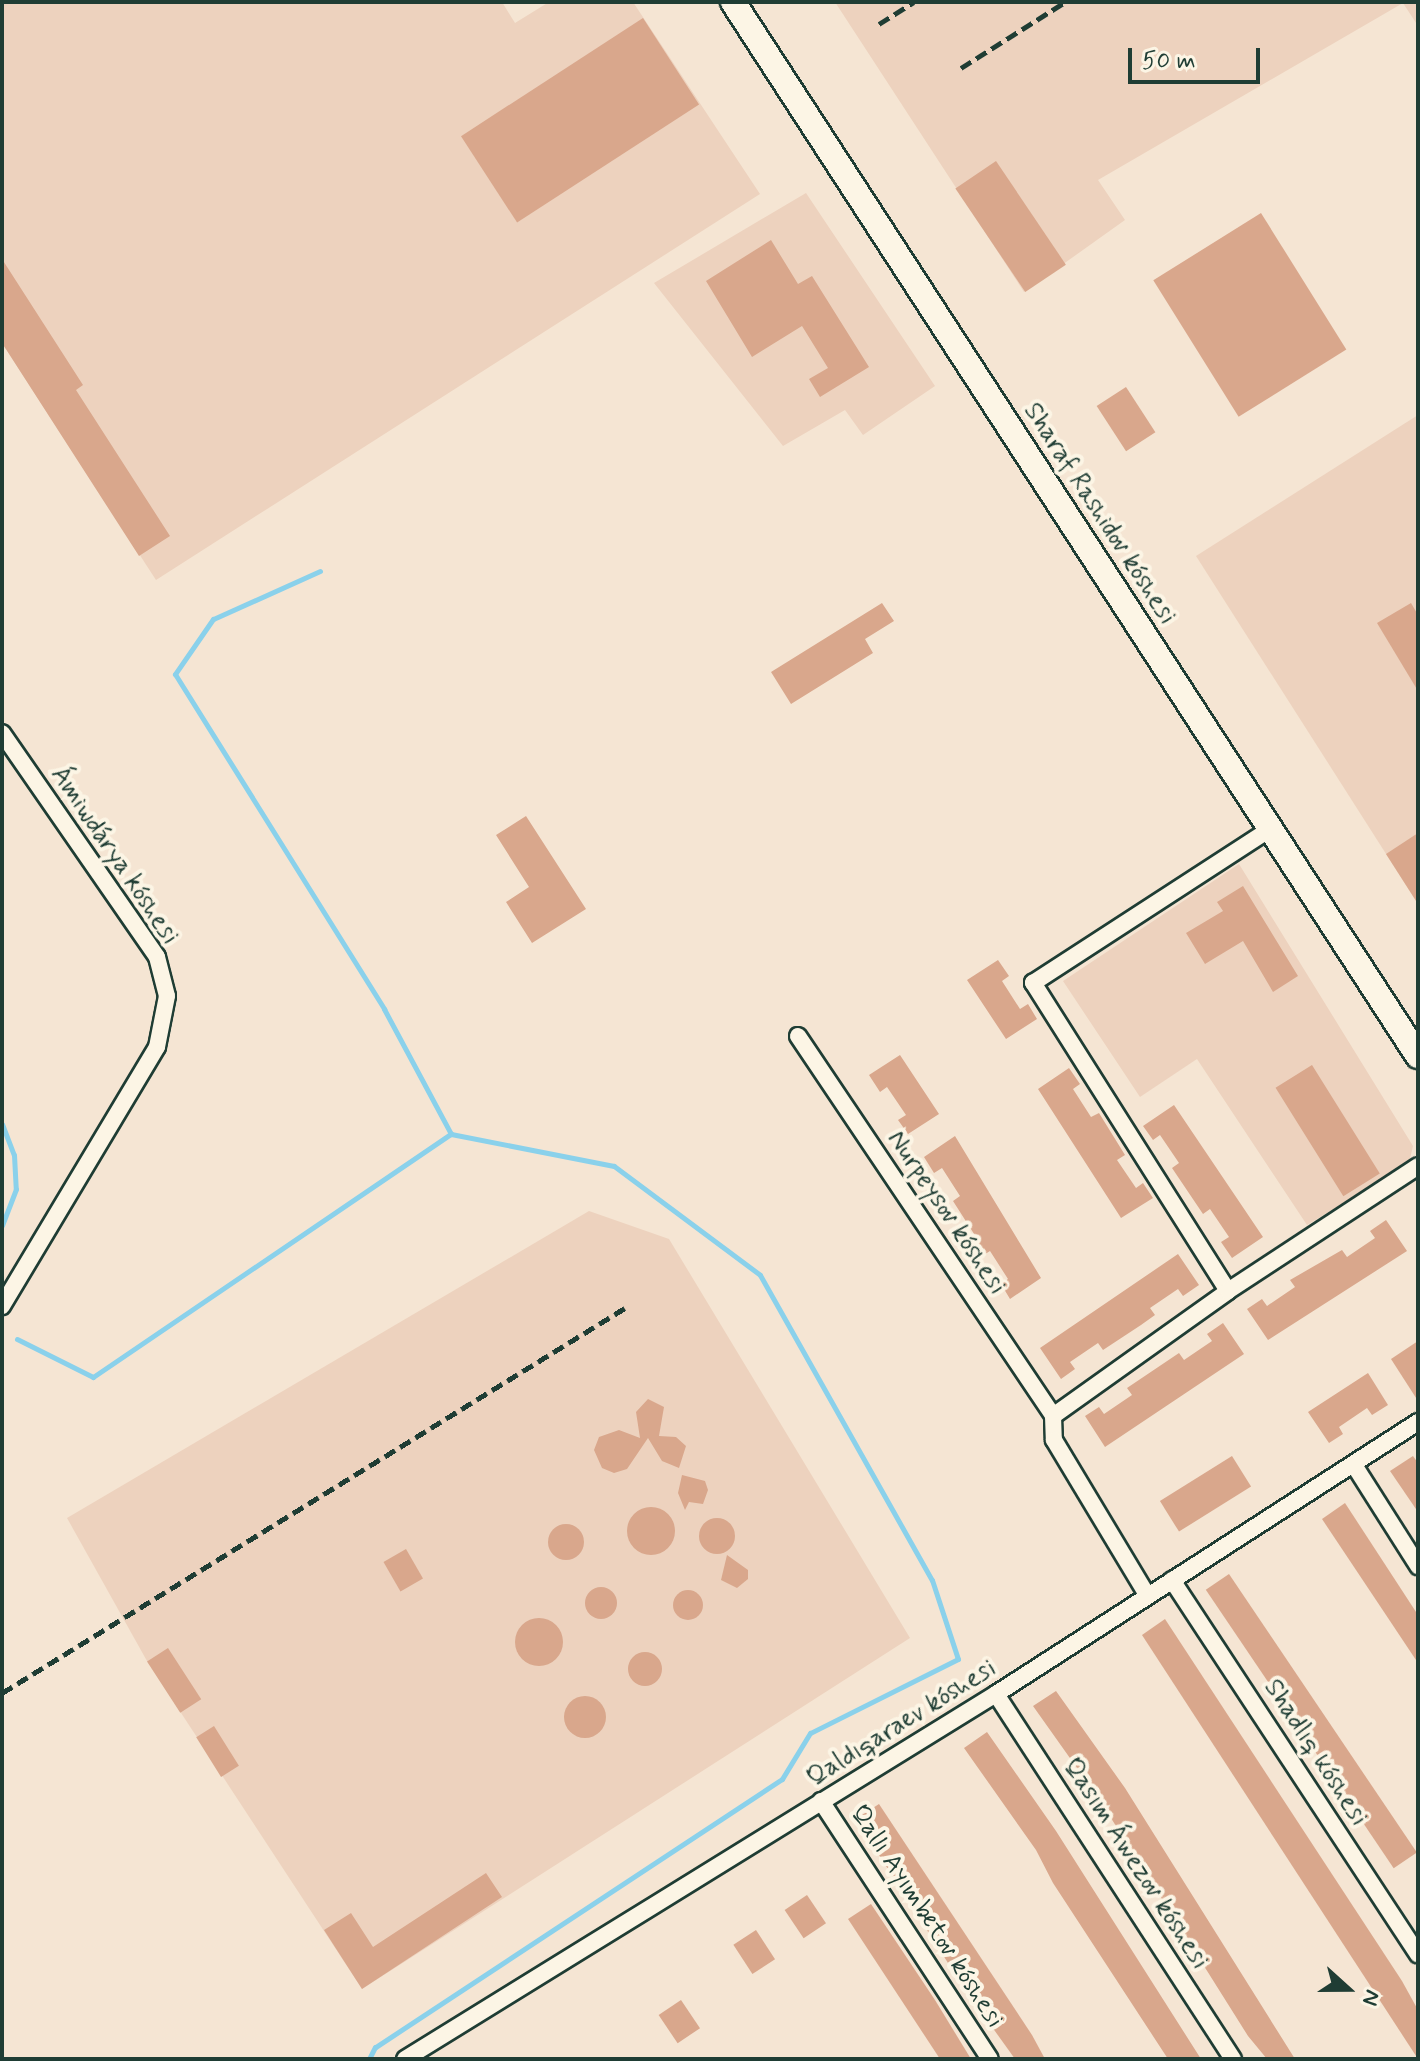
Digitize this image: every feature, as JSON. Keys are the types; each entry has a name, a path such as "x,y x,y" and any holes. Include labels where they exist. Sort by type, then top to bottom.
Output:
{"street":[{"name":"Sharaf Rashidov kóshesi","path":"733,2 1418,1056"},
{"name":"Ámiwdárya kóshesi","path":"2,733 157,957 167,996 157,1047 2,1306"},
{"path":"1228,1291 1033,983 1270,829"},
{"name":"Nurpeysov kóshesi","path":"798,1036 1053,1416 1054,1440 1147,1595"},
{"path":"1053,1416 1228,1291 1418,1166"},
{"name":"Qaldıqaraev kóshesi","path":"405,2059 996,1694 1418,1422"},
{"path":"1354,1465 1418,1566"},
{"name":"Shadlıq kóshesi","path":"1172,1580 1418,1954"},
{"name":"Qasım Áwezov kóshesi","path":"996,1694 1233,2059"},
{"name":"Qallı Ayımbetov kóshesi","path":"821,1801 990,2059"}],"shaded area":[{"path":"2,2 502,2 515,23 549,2 633,2 760,194 156,580 2,343"},
{"path":"835,2 1418,2 1418,26 1403,3 1098,180 1125,220 1024,292"},
{"path":"806,193 935,386 863,435 845,410 783,446 654,283"},
{"path":"1418,415 1418,904 1196,556"},
{"path":"1239,864 1413,1146 1409,1163 1307,1225 1197,1059 1140,1097 1063,981"},
{"path":"589,1211 669,1239 910,1638 362,1989 147,1661 67,1518"}],"building":[{"path":"643,18 699,104 517,223 461,136"},
{"path":"996,161 1066,265 1025,292 955,188"},
{"path":"1261,213 1346,350 1239,417 1153,280"},
{"path":"771,240 798,284 812,276 869,367 820,397 809,379 828,368 802,326 752,357 706,281"},
{"path":"2,259 83,385 76,390 170,536 139,556 2,343"},
{"path":"1126,387 1155,432 1126,451 1097,406"},
{"path":"882,603 894,621 865,639 873,653 791,704 771,672"},
{"path":"1411,603 1418,615 1418,691 1377,623"},
{"path":"526,816 586,909 532,943 506,902 529,887 496,835"},
{"path":"1418,833 1418,904 1386,854"},
{"path":"1243,886 1298,976 1273,992 1243,941 1205,964 1186,933 1223,911 1217,902"},
{"path":"998,960 1009,976 1002,981 1020,1009 1028,1004 1037,1019 1006,1039 967,980"},
{"path":"900,1055 939,1114 908,1134 898,1120 906,1115 887,1087 880,1092 869,1075"},
{"path":"1312,1065 1380,1174 1343,1196 1276,1088"},
{"path":"1069,1068 1080,1084 1073,1089 1091,1117 1099,1113 1125,1155 1117,1160 1136,1188 1143,1183 1153,1198 1121,1218 1038,1089"},
{"path":"1174,1105 1263,1237 1232,1258 1221,1242 1229,1237 1210,1209 1203,1214 1172,1168 1179,1163 1160,1135 1153,1140 1143,1126"},
{"path":"955,1136 1041,1278 1010,1299 1001,1284 1008,1279 990,1251 982,1256 972,1239 976,1237 953,1201 960,1196 942,1168 934,1173 924,1157"},
{"path":"1386,1220 1407,1251 1268,1340 1247,1309 1262,1299 1267,1306 1295,1287 1290,1280 1342,1250 1347,1257 1375,1238 1370,1231"},
{"path":"1178,1254 1199,1285 1183,1296 1178,1289 1150,1308 1155,1315 1141,1325 1103,1350 1098,1343 1070,1362 1075,1369 1061,1379 1040,1348"},
{"path":"1223,1323 1244,1354 1105,1447 1085,1416 1099,1407 1104,1414 1132,1395 1127,1388 1179,1353 1184,1360 1212,1341 1207,1334"},
{"path":"1418,1341 1418,1401 1391,1359"},
{"path":"1368,1373 1388,1405 1372,1415 1367,1408 1339,1427 1343,1434 1329,1443 1308,1412"},
{"path":"648,1399 664,1407 659,1436 676,1437 686,1446 679,1468 662,1461 648,1438 627,1469 614,1473 602,1468 594,1450 599,1437 619,1430 640,1438 636,1412"},
{"path":"1232,1456 1251,1487 1179,1532 1160,1501"},
{"path":"1413,1456 1418,1463 1418,1512 1390,1471"},
{"path":"682,1475 705,1481 708,1490 703,1504 689,1502 685,1510 678,1493"},
{"path":"1345,1503 1418,1615 1418,1663 1322,1519"},
{"path":"651,1507 668,1514 675,1531 668,1548 651,1555 634,1548 627,1531 634,1514"},
{"path":"717,1518 729,1524 735,1536 729,1548 717,1554 705,1548 699,1536 705,1524"},
{"path":"566,1524 579,1529 584,1542 579,1555 566,1560 553,1555 548,1542 553,1529"},
{"path":"406,1549 423,1578 400,1591 383,1562"},
{"path":"727,1555 748,1570 748,1579 737,1588 721,1580"},
{"path":"1229,1574 1417,1853 1394,1868 1206,1590"},
{"path":"601,1587 612,1592 617,1603 612,1614 601,1619 590,1614 585,1603 590,1592"},
{"path":"688,1590 699,1594 703,1605 699,1616 688,1620 677,1616 673,1605 677,1594"},
{"path":"539,1618 556,1625 563,1642 556,1659 539,1666 522,1659 515,1642 522,1625"},
{"path":"1165,1619 1402,1981 1418,2010 1418,2059 1142,1635"},
{"path":"168,1648 201,1699 180,1713 147,1662"},
{"path":"645,1652 657,1657 662,1669 657,1681 645,1686 633,1681 628,1669 633,1657"},
{"path":"1056,1691 1125,1788 1295,2059 1267,2059 1248,2036 1099,1799 1033,1706"},
{"path":"585,1696 600,1702 606,1717 600,1732 585,1738 570,1732 564,1717 570,1702"},
{"path":"214,1726 239,1766 221,1777 196,1737"},
{"path":"987,1732 1056,1831 1201,2059 1168,2059 1053,1883 1036,1850 964,1748"},
{"path":"879,1804 1045,2059 1015,2059 964,1988 856,1819"},
{"path":"486,1873 502,1897 362,1989 324,1930 351,1913 373,1947"},
{"path":"807,1895 826,1923 804,1938 785,1910"},
{"path":"871,1904 971,2059 940,2059 848,1919"},
{"path":"756,1930 775,1959 752,1974 733,1945"},
{"path":"681,2000 700,2028 678,2043 659,2015"}],"waterway":[{"path":"320,571 213,619 175,674 384,1009 451,1134 614,1166 760,1275 932,1580 958,1659 810,1733 782,1779 375,2047 369,2059"},
{"path":"2,1124 14,1155 16,1189 2,1225"},
{"path":"17,1339 93,1377 451,1134"}],"railway":[{"path":"879,24 914,2"},
{"path":"961,68 1065,2"},
{"path":"2,1693 628,1306"}]}
